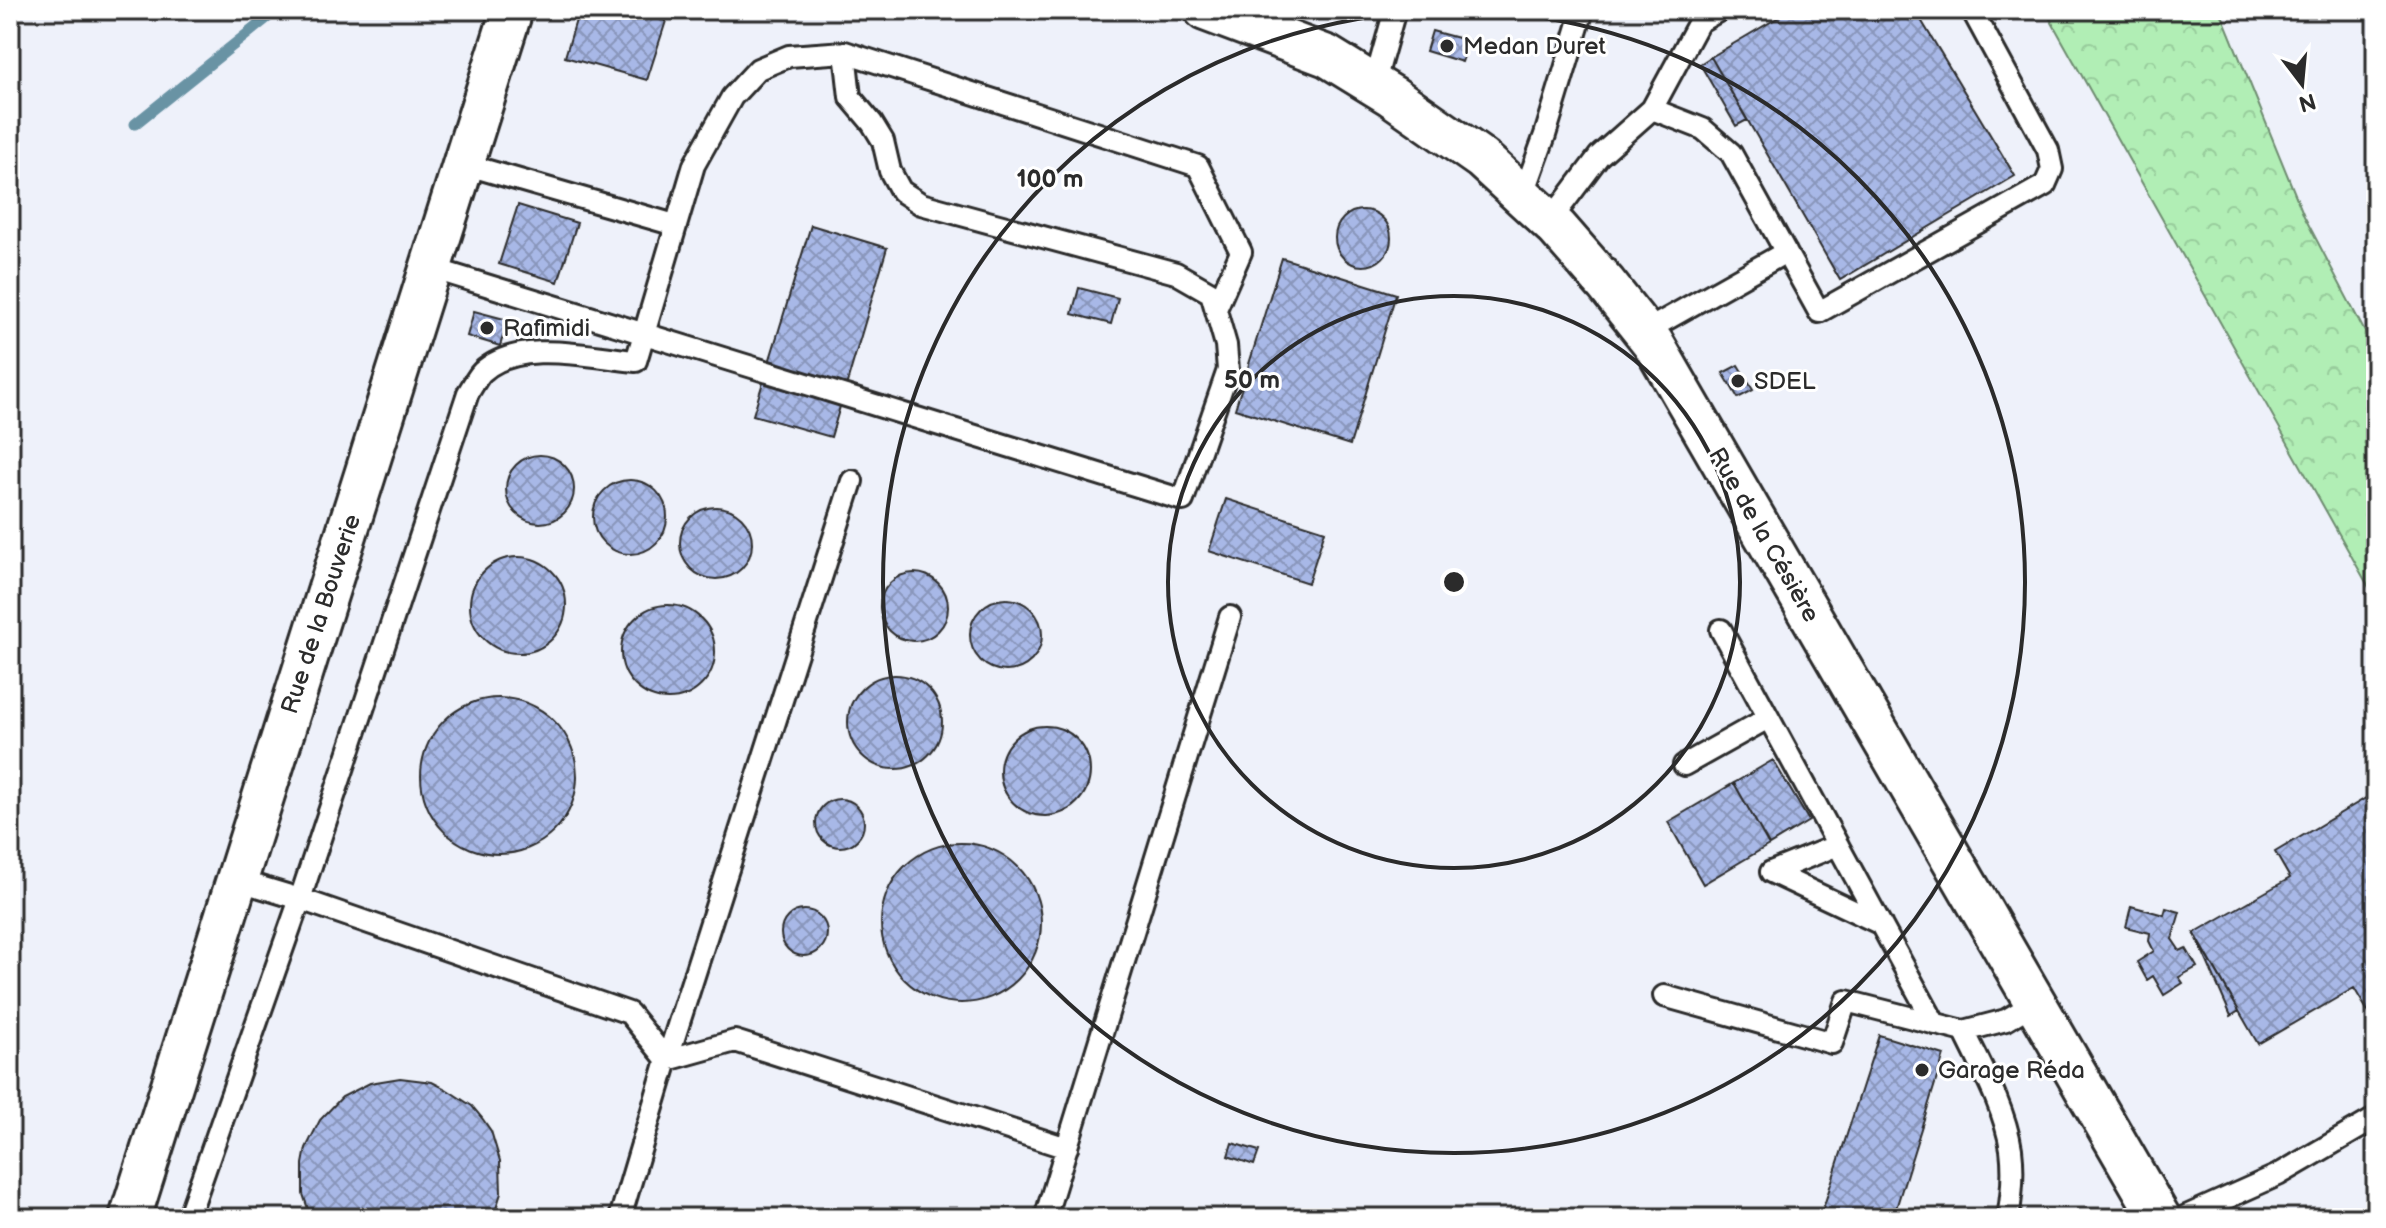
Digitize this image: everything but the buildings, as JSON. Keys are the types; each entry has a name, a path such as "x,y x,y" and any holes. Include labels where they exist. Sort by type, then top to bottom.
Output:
{"street":[{"name":"Rue de la Bouverie","path":"130,1218 512,10"},
{"name":"Rue de la Césière","path":"1205,10 1327,56 1482,159 1536,208 1606,284 1644,332 2160,1218"}],"lane":[{"path":"1374,85 1395,10"},
{"path":"1536,208 1545,135 1583,10"},
{"path":"1536,208 1652,109 1699,22 1720,10"},
{"path":"1652,109 1703,129 1731,153 1819,312 2045,185 2052,169 2048,150 1972,10"},
{"path":"431,268 1183,500 1228,370 1226,345 1211,293 1176,273 921,204 901,191 890,171 883,141 850,97 845,52"},
{"path":"188,1218 300,899 468,393 482,372 512,355 543,352 636,361 694,165 732,97 758,69 789,56 845,52 1198,166 1241,252 1216,309"},
{"path":"464,164 675,225"},
{"path":"1644,332 1786,252"},
{"path":"620,1218 667,1060 852,481"},
{"path":"1045,1218 1230,617"},
{"path":"1721,630 1935,1024"},
{"path":"1684,765 1768,718"},
{"path":"1838,845 1771,872 1881,924"},
{"path":"237,880 629,1013 667,1060"},
{"path":"1664,996 1832,1043 1846,1001 1964,1031 2006,1020 2036,1002"},
{"path":"1964,1031 1997,1106 2011,1148 2013,1189 2008,1218"},
{"path":"667,1060 735,1041 1067,1148"},
{"path":"2182,1218 2278,1175 2376,1118"}],"green space":[{"path":"2045,10 2220,10 2304,216 2376,353 2376,600"}],"waterway":[{"path":"135,124 277,10"}],"place":[{"name":"Medan Duret","path":"1447,46"},
{"name":"Rafimidi","path":"487,328"},
{"name":"SDEL","path":"1738,381"},
{"name":"Garage Réda","path":"1922,1070"}]}
